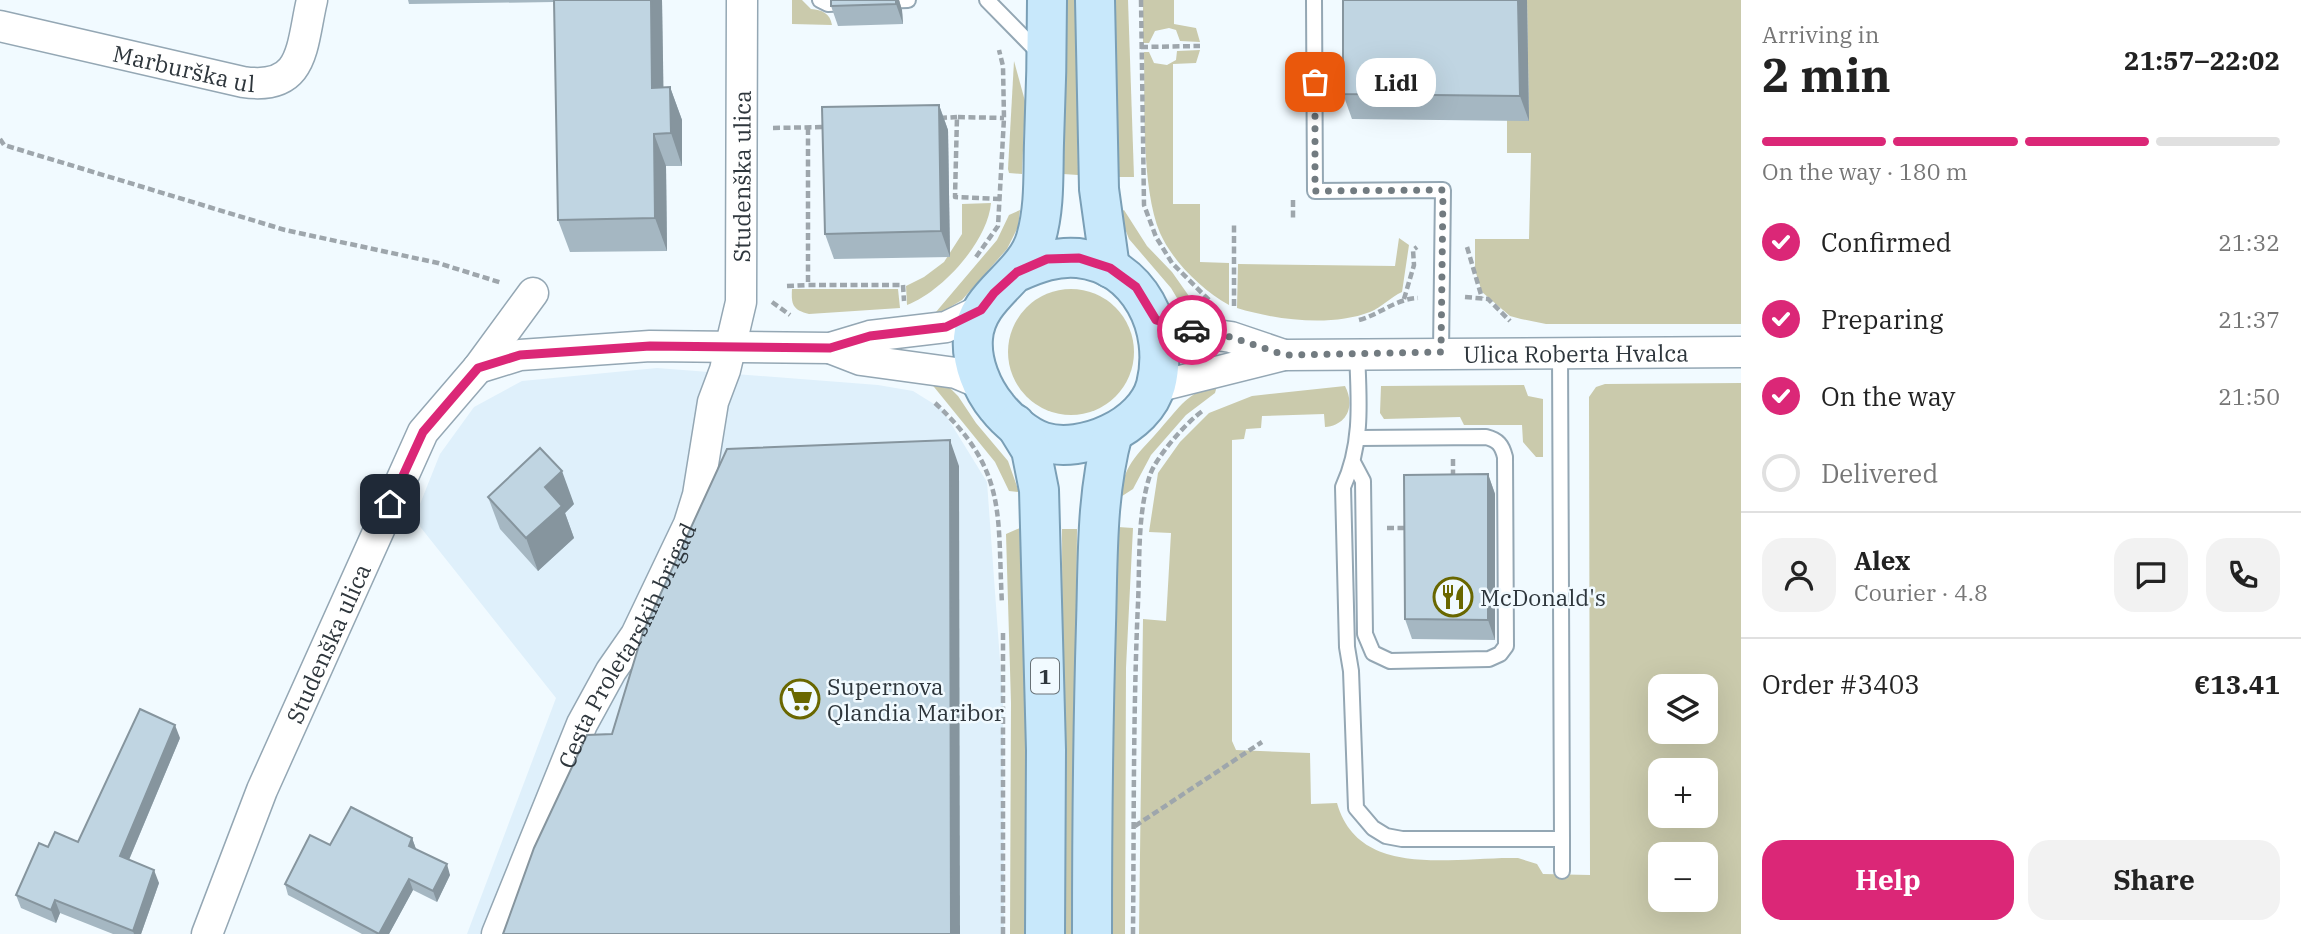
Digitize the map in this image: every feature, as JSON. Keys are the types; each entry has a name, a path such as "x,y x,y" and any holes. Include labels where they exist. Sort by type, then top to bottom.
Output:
{"main road":[{"name":"1","path":"1045,934 1046,750 1039,490 1031,450 1015,424 997,407 982,384 974,360 972,338 981,310 994,293 1017,272 1032,249 1039,223 1047,0"},
{"path":"1095,0 1100,189 1110,268"},
{"path":"1015,424 1043,442 1079,444 1113,433 1140,411 1156,387 1161,346 1156,320 1136,287 1110,268 1079,258 1047,259 1017,272"},
{"path":"1092,934 1092,746 1100,512 1104,467 1113,433"}],"street":[{"name":"Marburška ul","path":"0,26 243,82 275,83 295,69 312,0"},
{"name":"Studenška ulica","path":"731,349 741,302 742,0"},
{"name":"Studenška ulica","path":"207,934 262,790 423,432 478,368 533,293"},
{"path":"478,368 520,355 650,346 830,348 870,336 946,327 981,310"},
{"path":"1156,320 1201,333 1231,337 1284,355"},
{"path":"830,348 861,360 956,373 982,384"},
{"name":"Cesta Proletarskih brigad","path":"497,934 582,724 611,671 636,635 689,524 698,495 713,402 731,349"},
{"name":"Ulica Roberta Hvalca","path":"1284,355 1741,352"},
{"path":"1156,387 1284,355"}],"lane":[{"path":"820,0 828,4 908,0"},
{"path":"987,0 1046,60"},
{"path":"1314,0 1315,191 1443,190 1441,352"},
{"path":"1560,352 1562,871"},
{"path":"1357,353 1359,438 1354,464 1343,487 1347,647 1352,671 1354,797 1362,818 1386,836 1402,839 1562,839"},
{"path":"1354,464 1363,481 1365,634 1373,653 1390,661 1489,659 1500,654 1506,646 1503,448 1496,440 1486,437 1359,438"}],"path":[{"path":"1141,0 1144,205 1156,237 1172,263 1215,304"},
{"path":"967,267 998,226 1003,66 998,46"},
{"path":"1141,47 1200,46"},
{"path":"957,117 956,197 1000,198"},
{"path":"930,119 1003,118"},
{"path":"742,129 835,126"},
{"path":"808,128 808,285"},
{"path":"0,139 4,145 285,230 438,263 533,293"},
{"path":"1231,315 1234,307 1234,222"},
{"path":"788,286 903,285"},
{"path":"1478,297 1488,299 1500,314 1517,323"},
{"path":"1356,320 1404,299"},
{"path":"929,398 980,454 996,490 1003,617"},
{"path":"1133,934 1135,678 1143,511 1150,473 1159,457 1194,416 1206,409"},
{"path":"1453,451 1453,484"},
{"path":"1376,528 1412,528"},
{"path":"1404,528 1405,541"},
{"path":"1003,629 1003,934"},
{"path":"1134,827 1262,742"}],"shaded area":[{"path":"657,368 878,385 913,391 942,409 987,482 1003,702 1004,934 467,934 556,698 414,519 440,454 474,407 522,381"}],"green space":[{"path":"792,0 802,0 811,9 825,13 832,25 792,24"},
{"path":"1067,0 1076,0 1078,175 1063,174"},
{"path":"1111,0 1128,0 1134,177 1119,177"},
{"path":"1143,0 1174,0 1174,24 1196,28 1200,42 1180,41 1176,30 1169,28 1155,31 1149,43 1143,43"},
{"path":"1527,0 1741,0 1741,324 1546,324 1510,316 1482,292 1475,270 1475,239 1529,239 1531,153 1507,153 1507,120 1529,120"},
{"path":"1200,50 1196,63 1173,64 1173,204 1200,204 1200,262 1229,263 1229,305 1209,292 1172,254 1160,233 1154,214 1147,169 1144,52 1149,52 1154,63 1167,65 1176,60 1177,51"},
{"path":"1014,61 1025,101 1022,174 1009,173 1008,169"},
{"path":"991,203 982,233 961,263 934,289 907,305 906,286 944,262 962,234 962,204"},
{"path":"1020,210 1018,227 1007,249 962,300 930,319 997,240 1009,215"},
{"path":"1124,210 1147,246 1172,272 1191,299 1208,311 1214,324 1183,308 1171,288 1129,239 1119,213"},
{"path":"1399,238 1409,245 1402,292 1370,312 1355,317 1304,320 1269,316 1237,308 1238,264 1395,266"},
{"path":"792,289 898,289 900,308 809,314 794,306"},
{"path":"1071,289 1095,294 1115,308 1129,328 1134,352 1129,376 1115,396 1095,410 1071,415 1047,410 1027,396 1013,376 1008,352 1013,328 1027,308 1047,294"},
{"path":"930,382 948,386 958,396 976,423 1008,461 1019,492 1009,491 995,462"},
{"path":"1741,383 1741,934 1139,934 1143,619 1166,621 1171,533 1149,532 1158,473 1180,442 1209,413 1252,396 1345,386 1349,407 1344,418 1325,427 1324,414 1262,416 1261,428 1246,429 1244,439 1232,440 1232,741 1236,750 1310,753 1311,804 1337,803 1349,828 1366,844 1388,854 1439,860 1518,858 1537,864 1543,874 1590,875 1589,397 1596,387 1605,384"},
{"path":"1524,385 1528,396 1543,399 1543,457 1536,457 1523,442 1522,425 1464,425 1460,417 1384,419 1380,413 1381,386"},
{"path":"1217,386 1215,393 1186,415 1151,455 1133,489 1119,498 1125,475 1139,452 1185,401 1207,388"},
{"path":"1022,527 1027,702 1026,934 1010,934 1011,703 1006,534"},
{"path":"1118,527 1133,528 1126,668 1125,934 1111,934 1112,669"},
{"path":"1062,529 1077,529 1074,934 1063,934"}],"building":[{"path":"554,0 651,0 652,88 670,87 671,133 654,134 655,218 558,220"},
{"path":"831,0 896,0 896,4 831,6"},
{"path":"1343,0 1518,0 1520,96 1343,94"},
{"path":"939,105 941,231 825,234 822,107"},
{"name":"Supernova Qlandia Maribor","path":"950,440 951,934 503,934 534,848 587,735 612,734 643,632 727,449"},
{"path":"540,448 562,471 545,487 562,506 526,538 488,497"},
{"name":"McDonald's","path":"1488,474 1488,620 1405,619 1404,475"},
{"path":"140,709 175,725 120,856 154,870 133,931 55,900 51,910 16,895 39,843 48,847 55,832 78,842"},
{"path":"351,807 412,838 409,846 447,864 433,891 409,879 379,934 285,884 310,835 330,845"}],"way so far":[{"path":"1192,330 1231,337 1284,355 1441,352 1443,190 1315,191 1315,82"}],"place":[{"name":"Lidl","path":"1315,82"},
{"name":"McDonald's","path":"1453,597"},
{"name":"Supernova Qlandia Maribor","path":"800,699"}],"route":[{"path":"390,504 423,432 478,368 520,355 650,346 830,348 870,336 946,327 981,310 994,293 1017,272 1047,259 1079,258 1110,268 1136,287 1156,320 1192,330"}]}
